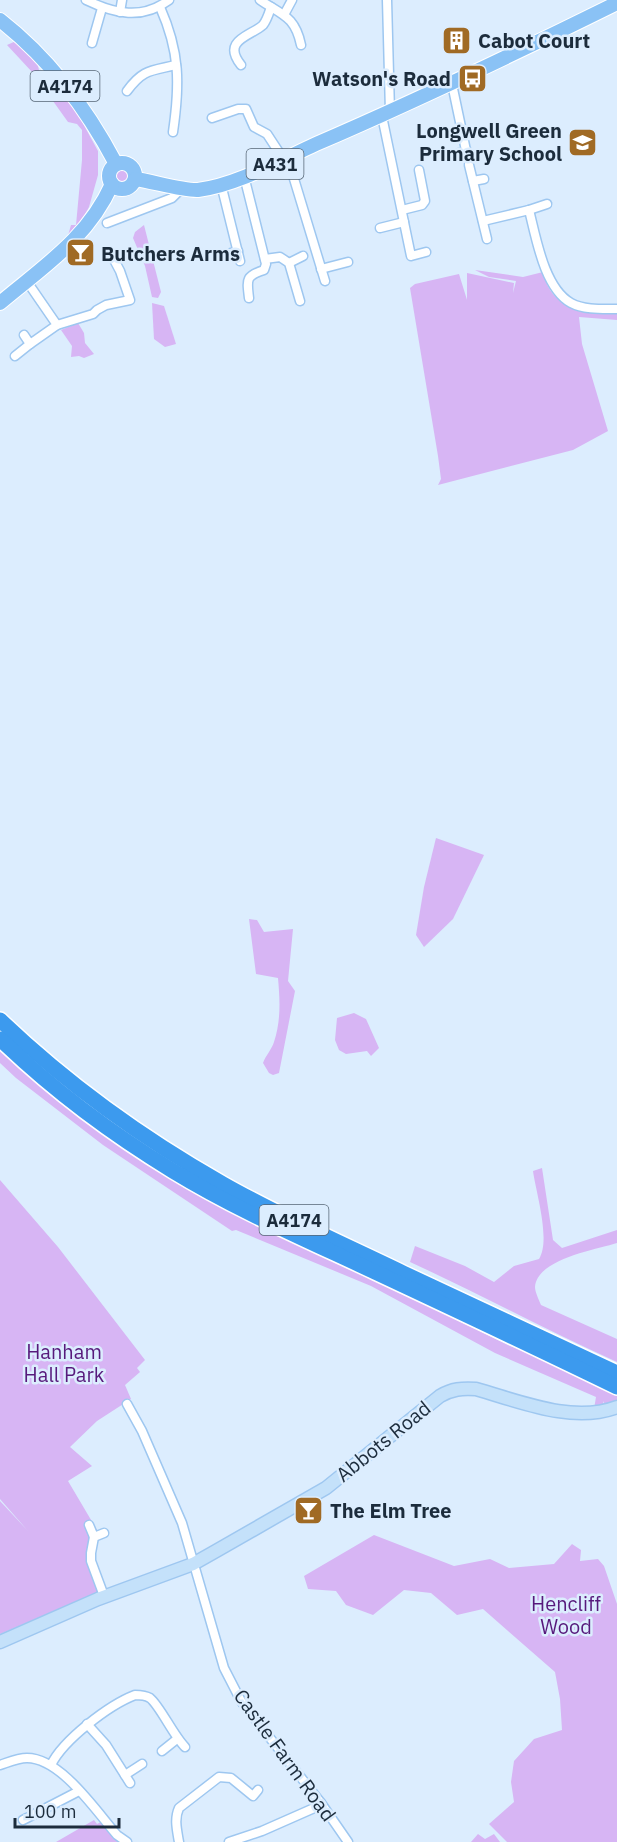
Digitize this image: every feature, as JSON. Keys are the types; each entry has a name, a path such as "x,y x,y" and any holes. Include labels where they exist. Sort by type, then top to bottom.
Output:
{"highway":[{"name":"A4174","path":"0,1020 62,1076 114,1115 167,1151 225,1185 324,1235 617,1373"},
{"name":"A4174","path":"0,1039 68,1098 174,1172 226,1201 617,1387"}],"main road":[{"name":"A431","path":"135,179 200,190 244,176 452,84 611,3"},
{"name":"A4174","path":"0,20 22,37 47,62 96,128 116,164"},
{"name":"A431","path":"112,184 117,188 126,188 135,179 135,173 130,165 116,164"},
{"path":"0,303 87,228 103,204 112,184 110,171 116,164"}],"street":[{"path":"86,0 102,8 139,14 160,7 169,0"},
{"path":"120,12 122,0"},
{"path":"261,0 285,13 296,28 301,45"},
{"path":"285,13 292,0"},
{"path":"387,0 386,114 411,256 426,252"},
{"path":"160,7 169,28 176,65 178,97 173,132"},
{"path":"241,64 237,60 235,48 240,38 264,24 271,7"},
{"path":"92,43 102,8"},
{"path":"127,91 144,73 176,65"},
{"path":"452,84 487,239"},
{"path":"212,118 238,109 246,109 254,128 267,134 286,159 325,281"},
{"path":"447,156 468,159"},
{"path":"402,210 422,205 425,201 419,170"},
{"path":"244,176 266,264 264,270 250,275 248,279 249,298"},
{"path":"473,181 484,179"},
{"path":"221,184 240,261"},
{"path":"106,223 172,198 182,188"},
{"path":"483,221 547,204"},
{"path":"529,210 549,278 556,290 571,303 593,309 617,309"},
{"path":"380,228 404,222"},
{"path":"224,255 238,251"},
{"path":"15,356 57,325 89,316 106,305 129,300 120,271 112,256"},
{"path":"289,263 303,256"},
{"path":"265,259 280,257 289,263 300,301"},
{"path":"321,269 348,262"},
{"path":"26,280 57,325"},
{"path":"24,335 30,344"},
{"name":"Abbots Road","path":"0,1642 104,1596 193,1564 326,1488 440,1396 451,1390 476,1389 567,1412 598,1413 617,1407"},
{"name":"Castle Farm Road","path":"127,1404 174,1501 224,1668 241,1701 321,1803 348,1842"},
{"path":"89,1525 94,1537 91,1561 104,1596"},
{"path":"94,1537 104,1533"},
{"path":"51,1765 57,1753 87,1724 128,1697 135,1695 143,1695 153,1701 177,1739 185,1747"},
{"path":"87,1724 106,1745 128,1779 142,1764"},
{"path":"162,1751 177,1739"},
{"path":"0,1765 27,1758 41,1760 51,1765 64,1775 117,1835 127,1842"},
{"path":"179,1842 176,1815 180,1808 219,1777 231,1778 253,1796 258,1790"},
{"path":"23,1820 79,1791"},
{"path":"229,1842 262,1831 321,1805 321,1803"}],"green space":[{"path":"16,41 36,58 43,76 49,74 79,110 80,118 98,151 98,175 89,207 77,229 67,239 71,225 76,225 82,160 82,130 77,124 68,122 33,73 7,45"},
{"path":"122,166 129,169 132,176 129,183 122,186 115,183 112,176 115,169"},
{"path":"144,225 161,292 158,298 152,297 145,266 133,238 135,232"},
{"path":"475,270 523,277 543,272 547,285 554,295 571,307 617,312 617,320 579,317 582,344 608,431 573,450 438,485 441,479 438,456 410,288 415,284 459,274 467,300 467,273 514,283 513,293 516,281 489,277"},
{"path":"152,303 164,306 176,344 165,347 154,339"},
{"path":"78,323 84,333 85,343 94,354 84,358 71,357 72,346 61,330"},
{"path":"436,838 484,855 453,919 424,947 416,935 424,887"},
{"path":"249,919 257,920 264,932 293,929 288,981 295,991 279,1073 273,1075 263,1063 273,1045 278,1026 278,978 256,974"},
{"path":"354,1013 366,1019 379,1048 371,1056 367,1051 346,1054 339,1050 335,1040 337,1018"},
{"path":"0,1045 241,1218 385,1283 510,1346 557,1362 617,1391 617,1402 606,1406 603,1401 604,1407 594,1409 596,1397 495,1353 371,1286 236,1230 232,1231 103,1145 16,1078 0,1063"},
{"path":"542,1168 553,1240 562,1248 617,1230 617,1243 568,1257 546,1269 538,1277 535,1287 537,1296 541,1305 617,1339 617,1362 410,1262 415,1246 465,1266 494,1282 514,1266 539,1259 544,1240 542,1216 533,1171"},
{"name":"Hanham Hall Park","path":"0,1180 58,1247 145,1360 137,1368 140,1372 125,1385 131,1399 97,1421 70,1447 92,1466 68,1481 97,1530 91,1547 99,1594 0,1634 0,1501 28,1531 0,1499"},
{"name":"Hencliff Wood","path":"374,1535 454,1566 490,1559 509,1568 554,1564 572,1544 581,1550 580,1561 598,1559 604,1566 617,1604 617,1842 507,1842 489,1824 514,1802 511,1782 514,1761 534,1739 562,1730 555,1672 483,1609 457,1615 431,1593 404,1590 373,1615 346,1605 336,1591 308,1589 304,1576"},
{"path":"94,1820 97,1824 101,1822 121,1842 56,1842"},
{"path":"478,1834 485,1839 494,1834 500,1842 471,1842"}],"place":[{"name":"Cabot Court","path":"457,40"},
{"name":"Watson's Road","path":"472,78"},
{"name":"Longwell Green Primary School","path":"583,142"},
{"name":"Butchers Arms","path":"80,253"},
{"name":"The Elm Tree","path":"309,1510"}]}
